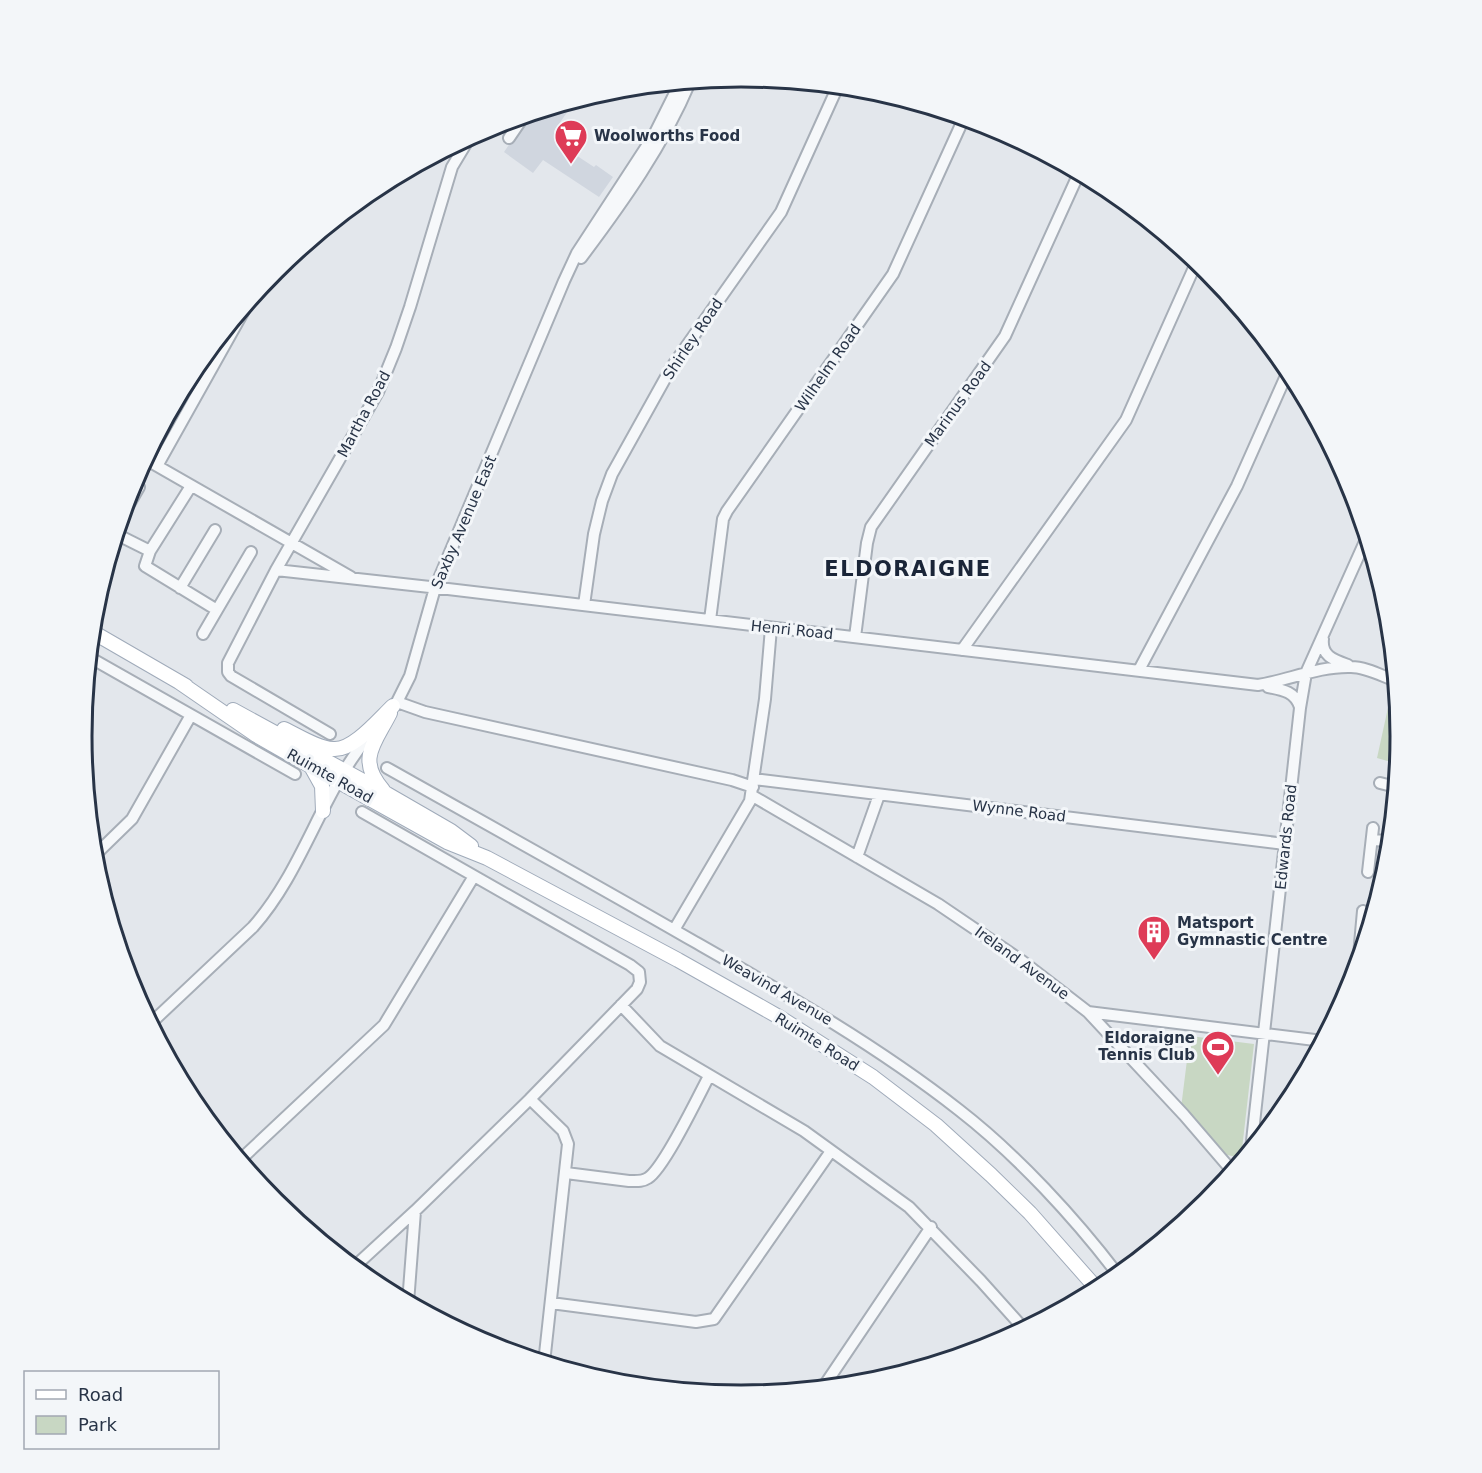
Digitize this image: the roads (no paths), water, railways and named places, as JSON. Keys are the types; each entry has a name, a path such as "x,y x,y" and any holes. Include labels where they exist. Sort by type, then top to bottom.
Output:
{"main road":[{"name":"Ruimte Road","path":"100,636 179,682 262,725 447,842 487,858 688,966 779,1017 873,1077 936,1125 992,1175 1030,1213 1092,1283"},
{"name":"Ruimte Road","path":"179,682 256,735 302,760 387,794 451,831 487,858"},
{"path":"262,725 283,729 324,747 338,749 353,744 395,704"},
{"path":"387,794 372,774 369,758 371,746 395,704"},
{"path":"302,760 314,770 319,778 322,786 323,811"}],"street":[{"name":"Saxby Avenue East","path":"572,265 580,260 656,151 687,89"},
{"name":"Saxby Avenue East","path":"156,1019 259,920 276,896 341,776 361,746 395,704 416,660 435,588 577,253 654,135 676,91"},
{"name":"Shirley Road","path":"584,605 594,534 604,493 612,474 671,368 781,212 834,94"},
{"name":"Wilhelm Road","path":"711,620 723,519 727,511 892,274 961,125"},
{"path":"509,138 517,127"},
{"name":"Martha Road","path":"330,734 231,676 227,668 229,657 378,392 410,307 452,167 462,150"},
{"name":"Marinus Road","path":"855,637 867,543 872,527 1002,342 1076,180"},
{"path":"962,650 1126,420 1193,270"},
{"path":"157,466 229,337"},
{"path":"1139,670 1237,486 1284,381"},
{"path":"152,463 354,578"},
{"path":"191,486 150,551 145,566 217,610"},
{"path":"180,588 215,530"},
{"path":"123,538 150,551"},
{"name":"Edwards Road","path":"1253,1136 1300,708 1306,673 1362,548"},
{"path":"203,634 251,552"},
{"name":"Henri Road","path":"276,570 1258,685 1306,673 1352,666"},
{"path":"674,930 745,811 753,787 765,699 771,628"},
{"path":"1323,632 1322,646 1327,655 1387,678"},
{"path":"96,661 295,774"},
{"path":"1258,685 1289,692 1297,698 1300,708"},
{"name":"Ireland Avenue","path":"395,704 732,780 753,787 857,857 938,904 1022,961 1088,1012 1184,1115 1228,1166"},
{"path":"102,849 132,819 191,715"},
{"name":"Weavind Avenue","path":"387,768 851,1033 960,1111 1022,1167 1057,1203 1113,1269"},
{"path":"1380,783 1388,785"},
{"name":"Wynne Road","path":"753,787 879,795 1285,844"},
{"path":"857,857 879,795"},
{"path":"360,1262 530,1099 639,986 640,976 639,972 630,965 362,812"},
{"path":"1368,872 1373,828"},
{"path":"1372,840 1382,841"},
{"path":"245,1155 384,1025 474,876"},
{"path":"1362,926 1363,911"},
{"path":"621,1005 660,1046 774,1112 885,1188 931,1227 1018,1324"},
{"path":"1088,1012 1315,1040"},
{"path":"566,1173 629,1181 647,1179 659,1167 709,1076"},
{"path":"530,1099 567,1138 566,1173 545,1356"},
{"path":"551,1303 696,1322 714,1319 831,1151"},
{"path":"409,1295 415,1211"},
{"path":"828,1380 931,1227"}],"place":[{"name":"Woolworths Food","path":"571,165"},
{"name":"Matsport Gymnastic Centre","path":"1154,961"},
{"name":"Eldoraigne Tennis Club","path":"1218,1076"}],"district":[{"name":"ELDORAIGNE","path":"908,569"}]}
